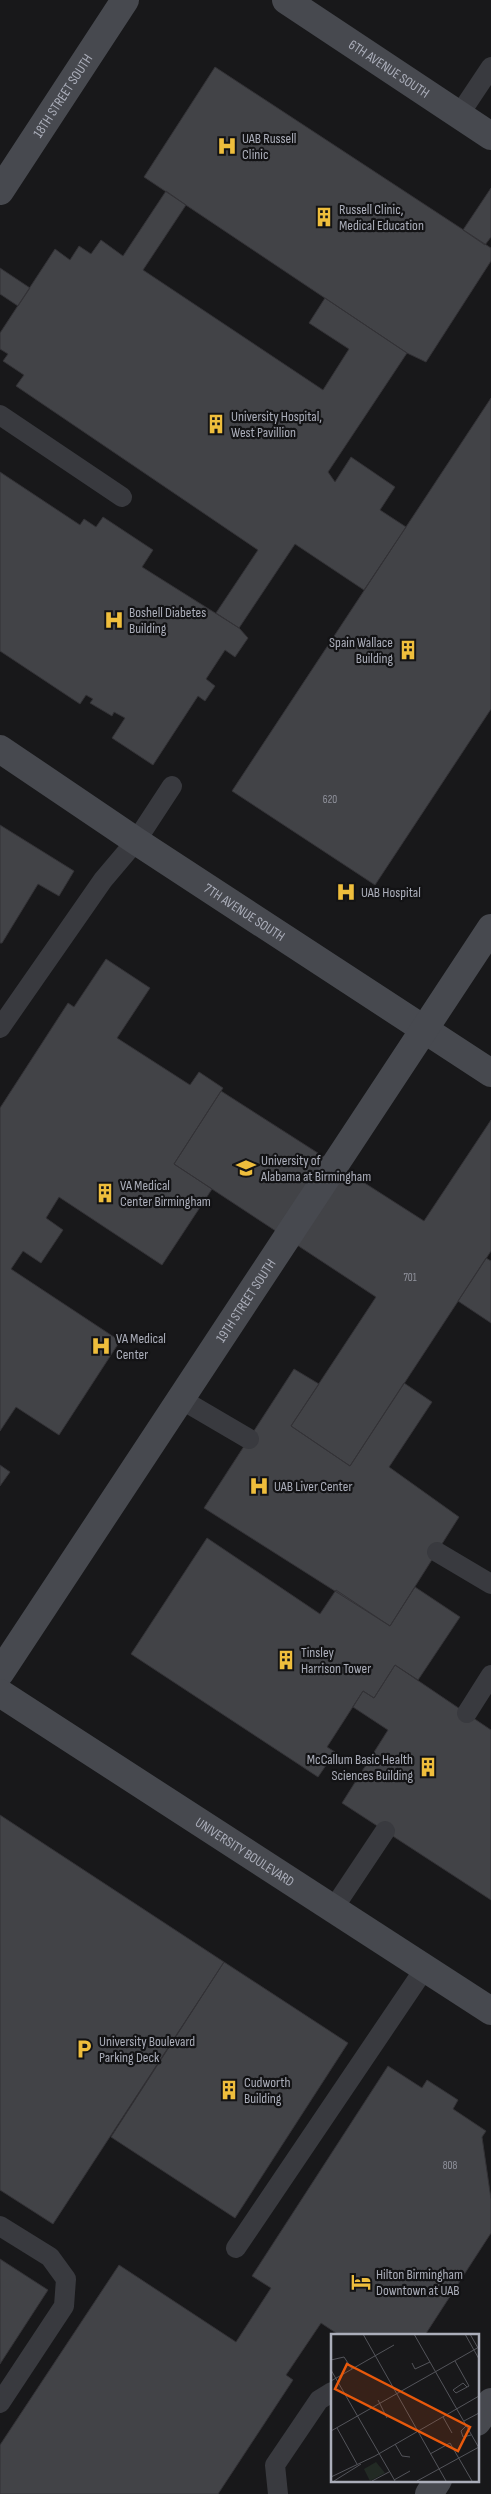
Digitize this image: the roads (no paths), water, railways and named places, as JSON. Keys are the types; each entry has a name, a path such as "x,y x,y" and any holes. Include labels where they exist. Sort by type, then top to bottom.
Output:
{"street":[{"name":"18TH STREET SOUTH","path":"0,191 125,0"},
{"name":"6TH AVENUE SOUTH","path":"286,0 491,136"},
{"name":"7TH AVENUE SOUTH","path":"0,749 136,841 491,1073"},
{"name":"19TH STREET SOUTH","path":"0,1672 179,1398 491,928"},
{"name":"UNIVERSITY BOULEVARD","path":"0,1692 491,2011"},
{"path":"478,2421 491,2402"},
{"path":"429,2494 437,2482"}],"lane":[{"path":"459,115 491,67"},
{"path":"0,415 122,497"},
{"path":"0,1028 103,880 136,841 172,786"},
{"path":"179,1398 249,1439"},
{"path":"437,1552 491,1584"},
{"path":"467,1713 491,1675"},
{"path":"333,1909 384,1831"},
{"path":"236,2248 425,1968"},
{"path":"0,2226 50,2257 66,2279 64,2306 0,2403"},
{"path":"278,2494 275,2464 319,2400 331,2393"}],"place":[{"name":"UAB Russell Clinic","path":"227,146"},
{"name":"Russell Clinic, Medical Education","path":"324,217"},
{"name":"University Hospital, West Pavillion","path":"216,424"},
{"name":"Boshell Diabetes Building","path":"114,620"},
{"name":"Spain Wallace Building","path":"408,650"},
{"name":"UAB Hospital","path":"346,892"},
{"name":"University of Alabama at Birmingham","path":"246,1168"},
{"name":"VA Medical Center Birmingham","path":"105,1193"},
{"name":"VA Medical Center","path":"101,1346"},
{"name":"UAB Liver Center","path":"259,1486"},
{"name":"Tinsley Harrison Tower","path":"286,1660"},
{"name":"McCallum Basic Health Sciences Building","path":"428,1767"},
{"name":"University Boulevard Parking Deck","path":"84,2049"},
{"name":"Cudworth Building","path":"229,2090"},
{"name":"Hilton Birmingham Downtown at UAB","path":"361,2282"}]}
